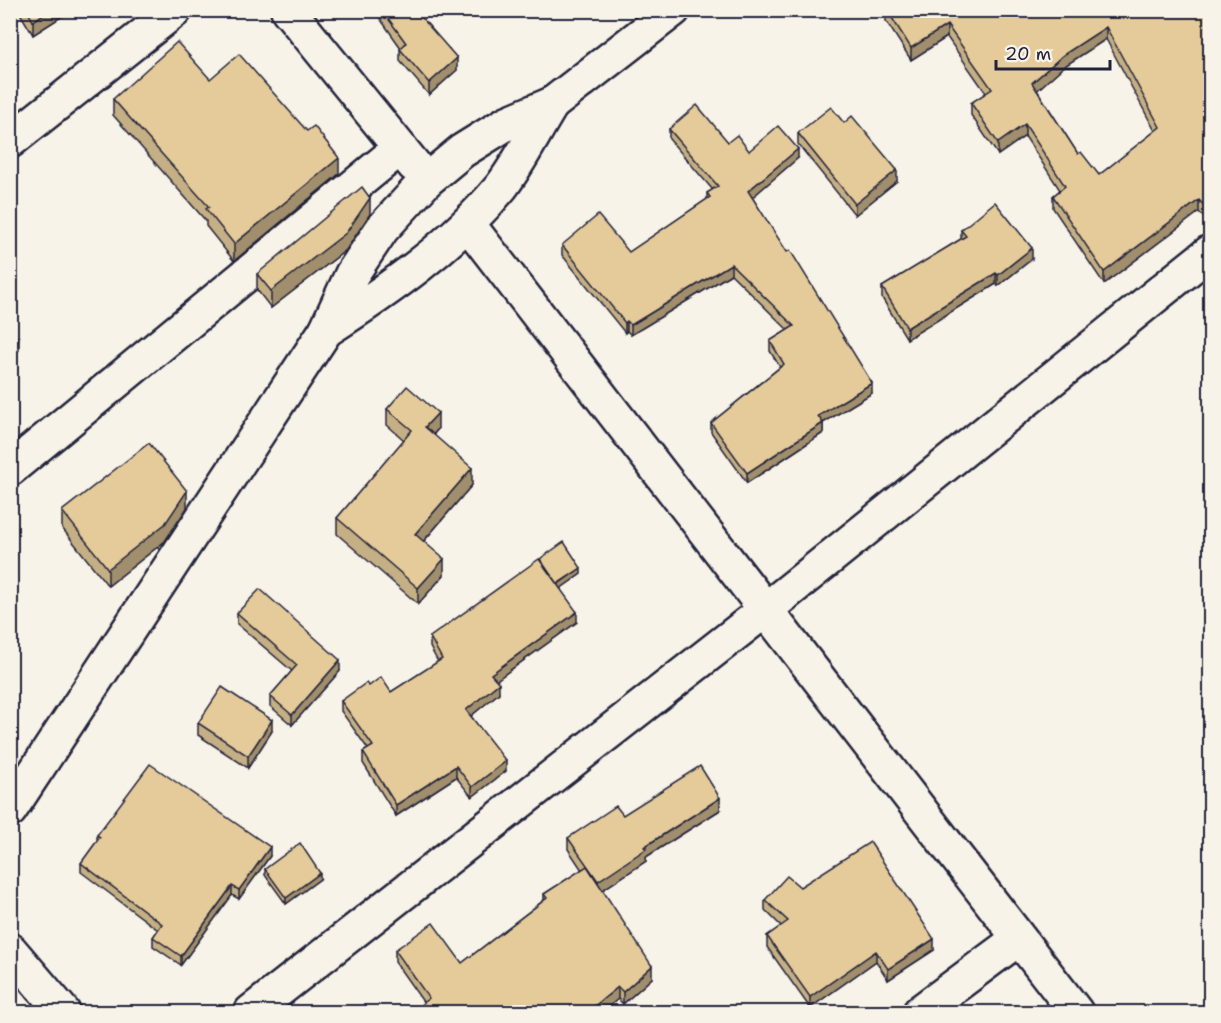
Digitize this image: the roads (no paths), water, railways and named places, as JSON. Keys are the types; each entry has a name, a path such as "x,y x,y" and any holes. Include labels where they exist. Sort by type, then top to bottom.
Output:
{"street":[{"path":"10,141 175,10"},
{"path":"288,10 399,149 427,180"},
{"path":"10,810 326,330 352,274 376,238 427,180 462,151 507,123 552,104 673,10"},
{"path":"326,330 385,293 468,224 502,185 552,104"},
{"path":"10,469 399,149"},
{"path":"468,224 764,611 1076,1012"},
{"path":"251,1012 764,611 1210,252"},
{"path":"920,1012 1018,939"},
{"path":"10,950 63,1012"}]}
